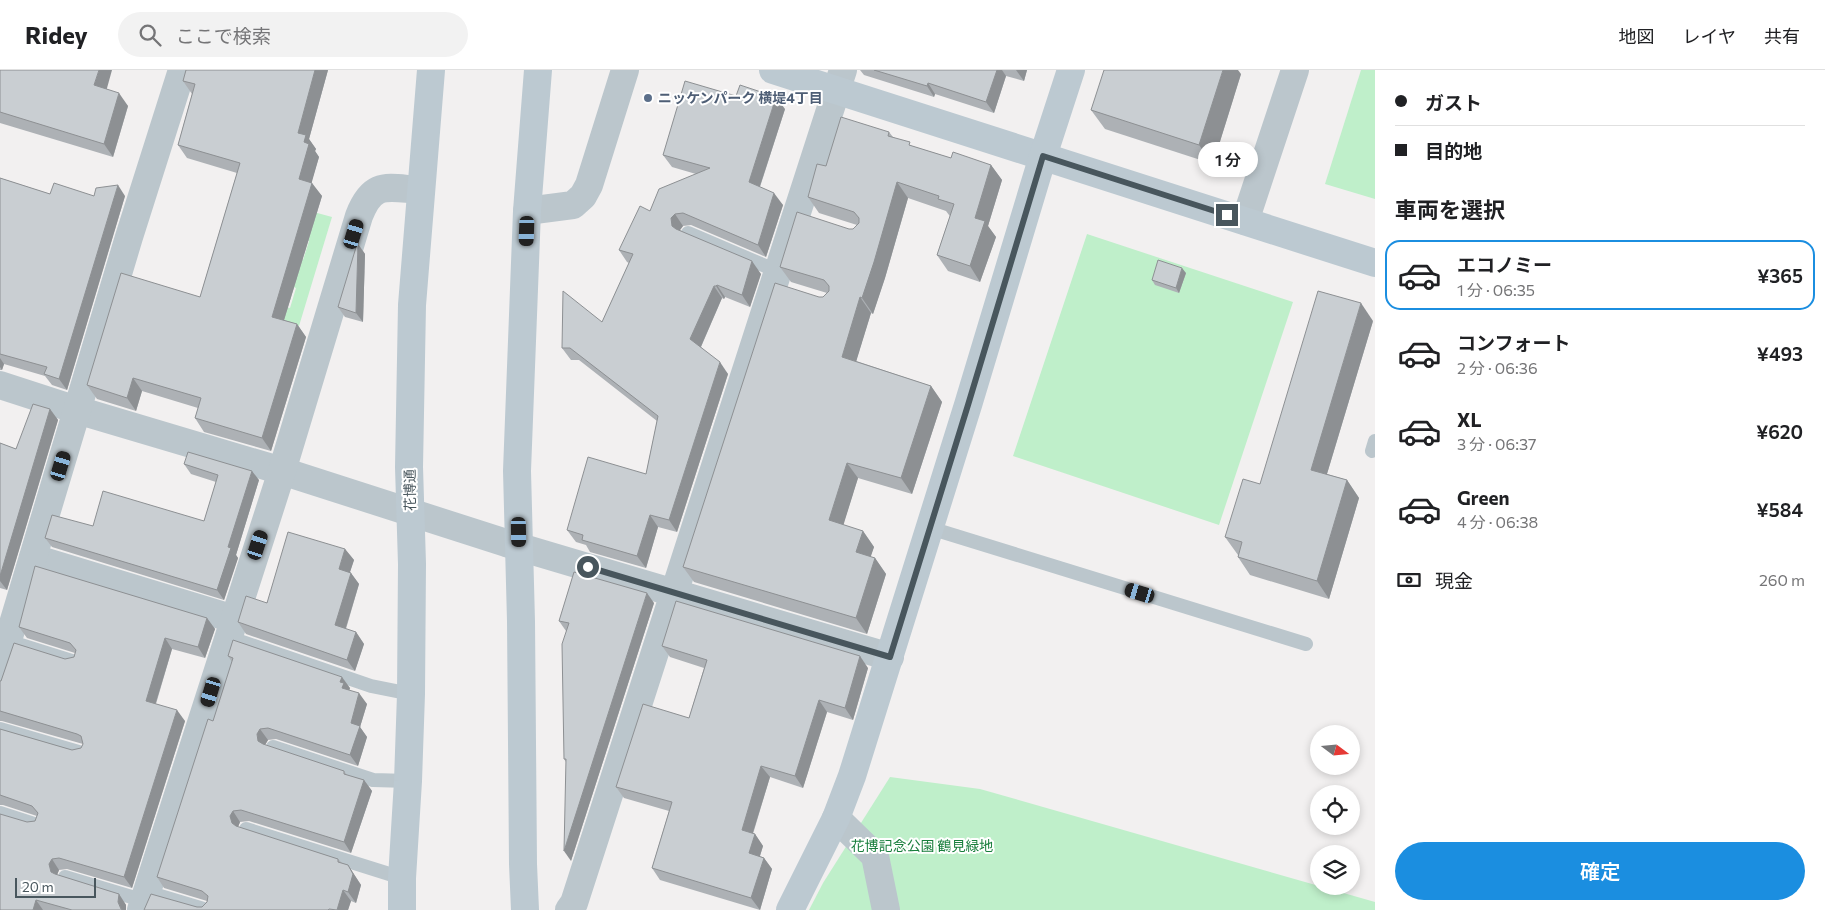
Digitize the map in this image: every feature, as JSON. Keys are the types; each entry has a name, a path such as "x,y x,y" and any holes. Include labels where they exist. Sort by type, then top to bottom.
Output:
{"street":[{"path":"0,667 8,641 9,604 33,558 128,237 182,70"},
{"name":"花博通","path":"402,910 411,694 412,304 431,70"},
{"path":"525,910 518,471 527,212 538,70"},
{"path":"527,212 573,205 583,196 591,179 625,70"},
{"path":"773,70 840,80 1043,156 1375,263"},
{"path":"790,910 836,818 852,776 1071,70"},
{"path":"1245,221 1295,70"},
{"path":"569,910 574,903 674,594 780,283 840,80"},
{"path":"144,901 282,471 348,251 366,200 370,195 381,189 421,190"},
{"path":"0,385 674,594 890,657"},
{"path":"33,558 231,628"},
{"path":"836,818 875,856 886,910"}],"lane":[{"path":"688,234 780,283"},
{"path":"930,528 1306,644"},
{"path":"231,628 371,686 411,694"},
{"path":"8,641 75,662"},
{"path":"0,728 82,753"},
{"path":"273,747 373,780 408,781"},
{"path":"0,813 37,825"},
{"path":"246,829 402,878"},
{"path":"65,877 144,901 206,910"}],"green space":[{"path":"1361,70 1375,70 1375,199 1325,184"},
{"path":"310,211 332,217 299,326 278,320 282,306 290,308 296,288 288,285 296,258 303,260 309,241 302,238"},
{"path":"1087,234 1293,302 1219,525 1013,456"},
{"name":"花博記念公園 鶴見緑地","path":"890,777 980,789 1310,883 1310,895 1351,895 1375,902 1375,910 809,910 823,883"}],"building":[{"path":"0,70 99,70 94,85 119,93 104,144 0,112"},
{"path":"186,70 315,70 298,133 306,135 304,142 309,144 299,179 312,183 272,317 297,324 262,438 195,418 201,398 133,378 127,398 87,385 121,273 200,297 240,163 178,145 195,84 183,81"},
{"path":"874,70 997,70 986,102 928,83 927,86"},
{"path":"1104,70 1223,70 1199,145 1091,110"},
{"path":"685,81 736,96 740,85 776,97 749,182 774,193 758,245 683,213 675,214 671,218 672,226 676,229 752,261 742,295 717,285 714,286 690,339 720,362 669,520 650,515 637,556 582,540 583,535 567,530 588,457 646,474 658,416 570,348 562,348 563,291 602,322 633,254 619,250 640,206 650,211 659,189 710,168 663,155"},
{"path":"841,117 889,132 888,136 910,142 909,145 951,158 953,152 991,165 975,218 985,221 970,266 937,255 954,204 938,199 939,196 897,182 874,262 862,298 860,297 842,357 931,386 901,478 847,463 829,520 863,531 856,552 875,558 856,618 683,567 775,283 819,297 823,297 829,291 829,286 824,280 780,267 797,212 849,229 853,229 859,223 859,218 854,212 808,197 817,164 826,166"},
{"path":"0,178 50,194 54,183 94,196 96,188 118,185 59,379 44,374 47,367 0,354"},
{"path":"358,244 356,313 338,307"},
{"path":"1158,260 1182,268 1176,288 1152,280"},
{"path":"1318,291 1361,303 1311,470 1347,480 1317,581 1238,557 1242,542 1225,537 1243,479 1260,484"},
{"path":"33,404 50,409 0,576 0,443 16,449"},
{"path":"188,452 252,471 228,547 231,548 217,590 45,538 52,515 93,526 103,491 204,521 218,475 184,464"},
{"path":"288,532 345,549 339,569 351,573 335,625 356,632 347,660 238,622 246,596 267,603"},
{"path":"35,566 207,618 198,647 165,638 146,701 177,710 124,877 59,858 52,859 49,864 51,872 55,874 119,894 118,902 123,910 72,910 36,900 33,910 0,910 0,814 27,822 35,821 38,813 32,806 0,795 0,729 72,750 81,748 83,744 81,736 77,734 0,711 0,681 14,643 65,659 74,657 76,650 70,643 19,627"},
{"path":"574,572 647,593 564,851 566,759 564,759 562,644 569,623 559,621"},
{"path":"676,601 860,656 845,708 819,700 795,776 761,766 742,830 755,834 749,853 764,858 751,898 652,868 672,802 616,787 643,704 689,718 707,660 662,646"},
{"path":"233,640 342,677 340,682 344,683 342,688 359,693 351,723 360,726 350,755 268,728 260,729 257,734 258,741 263,744 344,771 344,774 364,780 344,842 241,810 233,811 230,816 232,823 236,826 338,859 338,862 348,865 353,874 348,892 343,890 337,910 144,910 151,894 197,907 202,907 207,902 208,896 202,891 157,877 208,719 213,721 233,658 228,656"}],"place":[{"name":"ニッケンパーク 横堤4丁目","path":"648,98"}],"route":[{"path":"588,567 890,657 1043,156 1227,215"}]}
